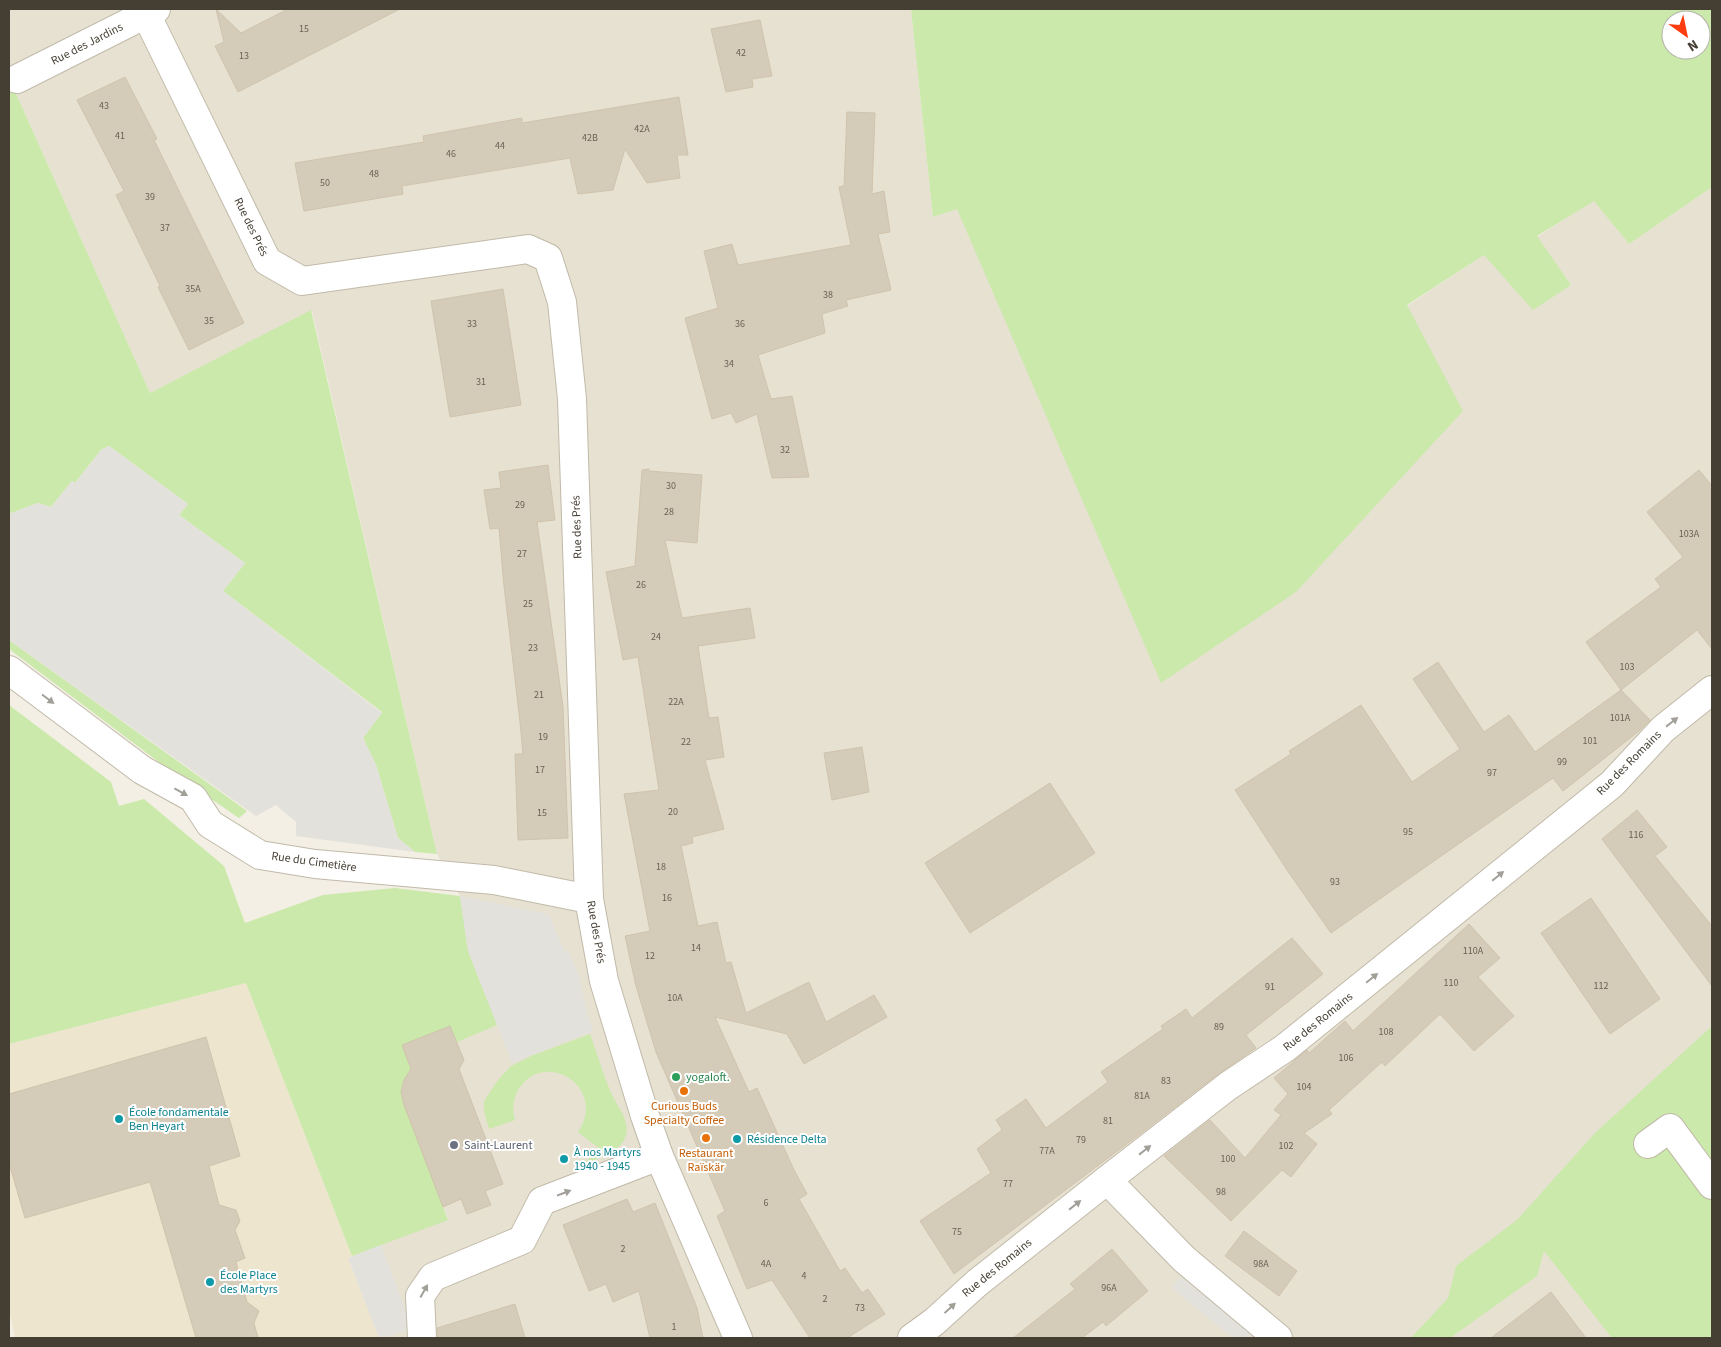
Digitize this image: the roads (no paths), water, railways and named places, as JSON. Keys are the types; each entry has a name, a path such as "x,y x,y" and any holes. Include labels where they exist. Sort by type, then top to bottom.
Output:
{"street":[{"name":"Rue des Jardins","path":"18,79 151,11"},
{"name":"Rue des Prés","path":"151,11 267,261 302,281 528,249 548,258 562,302 572,399 589,899 604,980 622,1046 659,1156 738,1338"},
{"name":"Rue du Cimetière","path":"9,670 142,770 192,798 210,824 260,855 314,864 494,880 589,899"},
{"name":"Rue des Romains","path":"912,1338 934,1322 976,1283 1228,1086 1286,1048 1612,784 1663,729 1712,690"},
{"path":"1648,1144 1670,1128 1712,1185"},
{"path":"422,1338 420,1296 433,1277 522,1240 542,1201 659,1156"},
{"path":"1107,1180 1184,1259 1278,1338"}],"place":[{"name":"yogaloft.","path":"676,1077"},
{"name":"Curious Buds Specialty Coffee","path":"684,1091"},
{"name":"École fondamentale Ben Heyart","path":"119,1119"},
{"name":"Restaurant Raïskär","path":"706,1138"},
{"name":"Résidence Delta","path":"737,1139"},
{"name":"Saint-Laurent","path":"454,1145"},
{"name":"À nos Martyrs 1940 - 1945","path":"564,1159"},
{"name":"École Place des Martyrs","path":"210,1282"}]}
